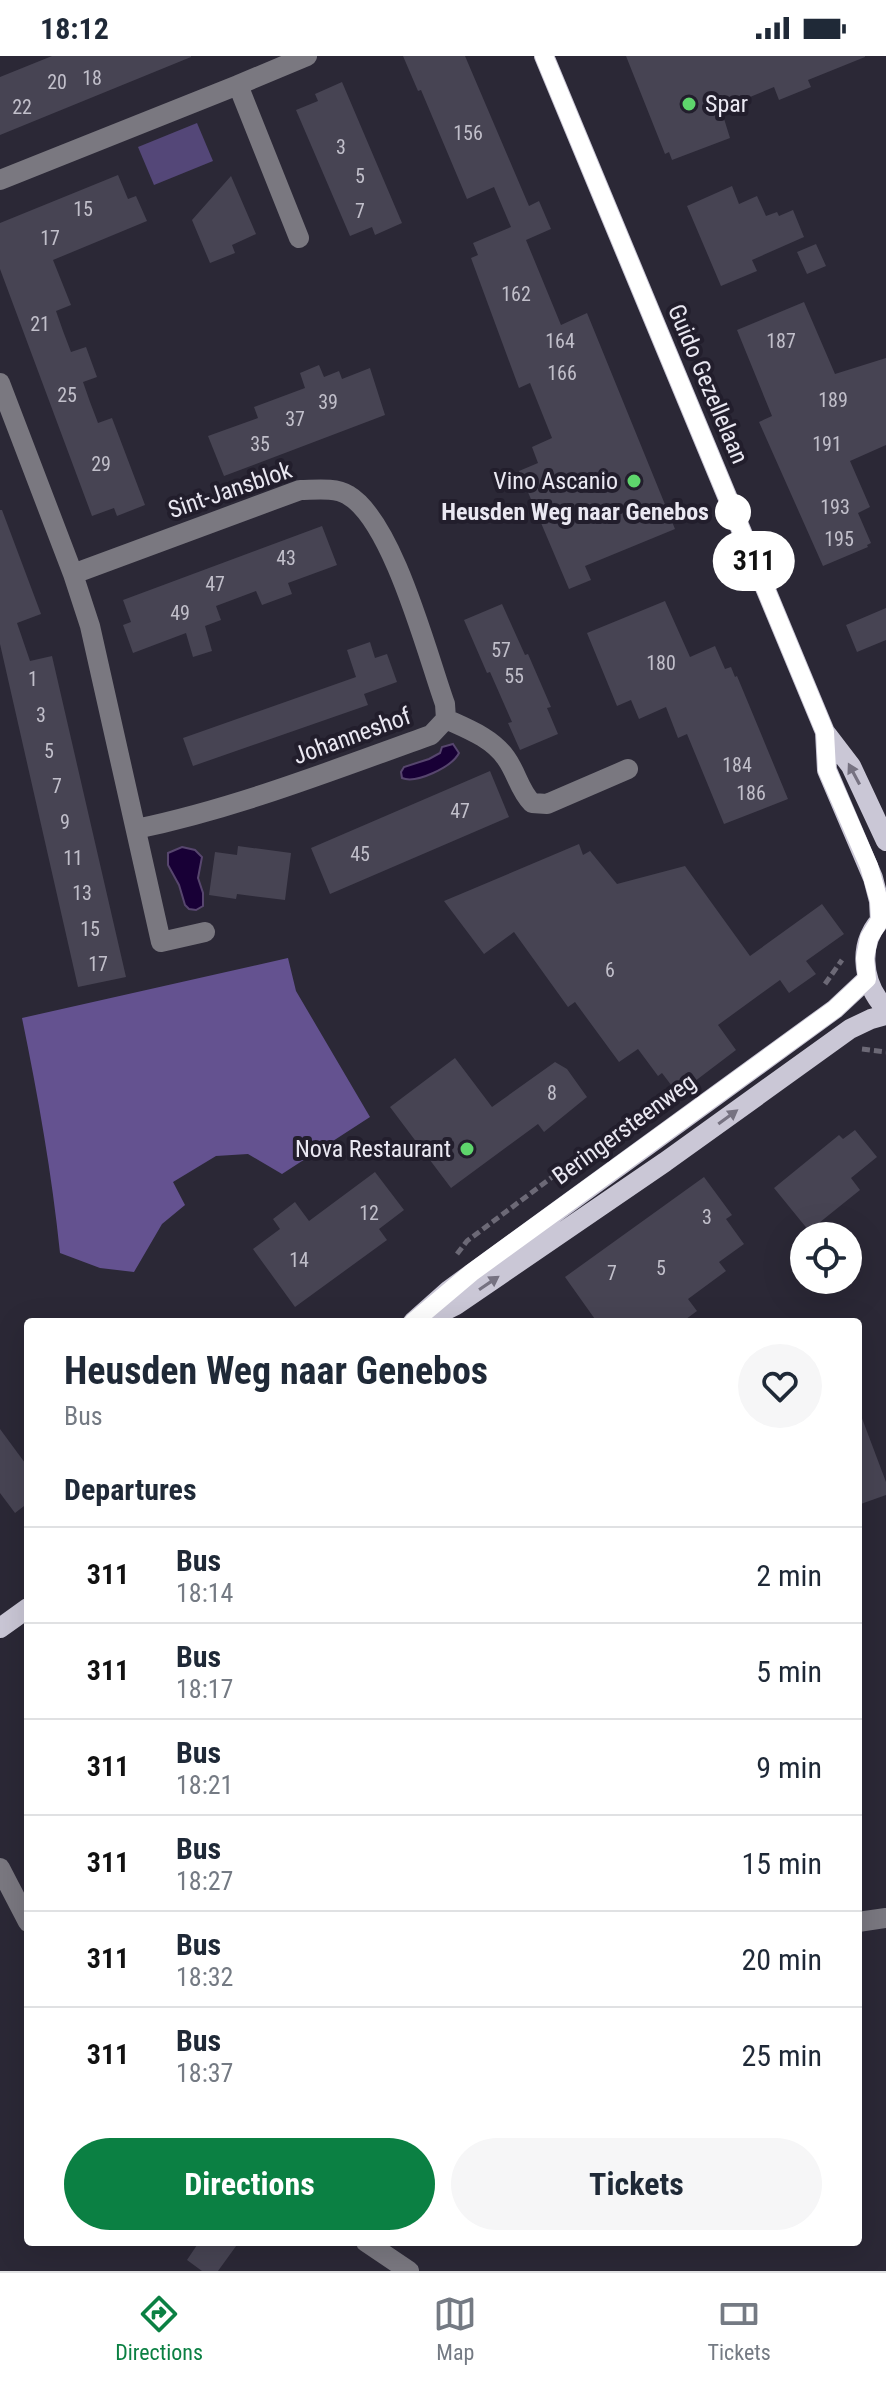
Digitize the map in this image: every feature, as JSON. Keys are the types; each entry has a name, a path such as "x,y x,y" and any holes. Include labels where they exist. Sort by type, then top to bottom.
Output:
{"main road":[{"name":"Guido Gezellelaan","path":"544,56 825,732 851,766 881,822 886,841"},
{"name":"Guido Gezellelaan","path":"825,732 827,770 873,878 883,918"},
{"path":"883,918 869,938 865,958 867,979 876,999 886,1009"},
{"name":"Beringersteenweg","path":"418,1318 471,1273 835,1009 867,979"},
{"name":"Beringersteenweg","path":"430,1318 456,1305 665,1162 850,1029 886,1015"},
{"path":"0,1628 24,1611"}],"street":[{"path":"0,180 307,56"},
{"path":"238,85 299,238"},
{"path":"0,383 90,626 161,942 205,932"},
{"name":"Sint-Jansblok","path":"73,574 300,490 323,490 346,493 368,512 404,587"},
{"name":"Johanneshof","path":"136,829 265,794 431,735 446,719 445,704 404,587"},
{"path":"446,719 492,742 507,760 522,792 532,803 547,804 628,769"},
{"path":"0,1868 24,1914"},
{"path":"862,1921 886,1918"},
{"path":"372,2246 409,2271"}],"shaded area":[{"path":"197,123 213,161 154,185 138,147"},
{"path":"453,744 459,753 442,769 416,779 402,778 404,767 429,759 440,753 442,747"},
{"path":"182,847 195,850 202,857 198,878 203,906 196,910 185,905 168,865 168,853"},
{"path":"288,958 296,991 370,1117 282,1174 248,1154 216,1156 173,1182 185,1205 162,1224 134,1272 100,1268 60,1253 44,1135 22,1018"}],"building":[{"path":"52,56 191,57 0,135 0,77"},
{"path":"403,56 465,56 529,206 539,201 551,229 526,240 561,325 587,313 675,529 585,566 591,580 569,589 519,471 538,463 532,447 552,438 530,383 519,388 471,258 478,255 473,243 511,227 494,187 467,199 421,90 418,91"},
{"name":"Spar","path":"626,56 865,57 808,80 811,87 779,100 774,87 721,109 730,138 672,160 669,152 665,154"},
{"path":"342,82 402,223 375,235 372,227 350,236 296,110 318,101 315,94"},
{"path":"118,175 128,199 136,196 147,221 53,260 71,305 56,311 63,331 71,352 86,347 97,377 83,382 90,402 98,423 112,418 145,505 117,516 114,508 92,516 0,269 0,223"},
{"path":"231,176 256,234 232,245 235,253 210,263 192,220"},
{"path":"732,186 739,204 757,196 766,216 777,212 779,216 793,210 804,237 752,260 757,271 721,286 687,206"},
{"path":"816,244 826,266 807,274 797,252"},
{"path":"804,302 835,374 886,358 886,445 850,461 870,507 858,513 871,543 823,566 759,422 772,416 737,330"},
{"path":"319,365 324,377 339,371 342,379 370,368 385,415 224,476 208,436 258,418 254,407 305,388 300,373"},
{"path":"0,510 41,614 17,623 30,661 52,656 126,977 78,987 0,644"},
{"path":"322,526 337,565 288,583 292,594 262,605 256,591 216,606 221,620 205,626 212,651 193,657 186,633 133,653 123,625 131,622 123,600"},
{"path":"665,601 690,657 715,646 725,669 731,667 737,676 788,799 724,824 687,734 678,738 666,707 639,719 631,700 617,706 587,633"},
{"path":"502,604 551,707 547,708 558,734 520,750 508,723 512,722 464,620"},
{"path":"886,608 886,640 857,652 846,625"},
{"path":"370,642 375,658 387,654 397,682 364,694 368,705 193,766 183,738 356,677 347,650"},
{"path":"490,771 509,817 330,894 311,848"},
{"path":"579,844 583,855 590,851 617,884 685,866 750,956 822,904 844,934 806,961 816,974 789,993 780,980 718,1025 736,1050 678,1094 662,1073 658,1076 638,1049 619,1062 575,1002 568,1007 514,932 484,954 444,901"},
{"path":"238,846 291,853 285,900 237,894 236,899 209,895 215,852 237,855"},
{"path":"455,1058 492,1107 555,1062 567,1069 587,1097 544,1132 538,1124 451,1188 390,1107"},
{"path":"855,1130 877,1157 851,1178 860,1190 820,1222 802,1222 774,1188 839,1135 843,1139"},
{"path":"375,1172 404,1210 379,1229 387,1240 295,1307 253,1249 280,1229 273,1219 295,1202 309,1221"},
{"path":"704,1177 732,1215 726,1219 744,1244 719,1262 726,1271 688,1299 697,1311 687,1318 594,1318 565,1277"},
{"path":"862,1418 886,1482 886,1495 862,1504"},
{"path":"0,1429 24,1462 24,1506 15,1513 0,1493"},
{"path":"196,2246 236,2246 218,2271 202,2271 187,2260"}],"bus line":[{"name":"311","path":"418,1318 471,1273 835,1009 867,979 865,958 869,938 880,920 873,878 827,770 825,732 544,56"}],"place":[{"name":"Spar","path":"689,104"},
{"name":"Vino Ascanio","path":"634,481"},
{"name":"Heusden Weg naar Genebos","path":"733,512"},
{"name":"Nova Restaurant","path":"467,1149"}]}
